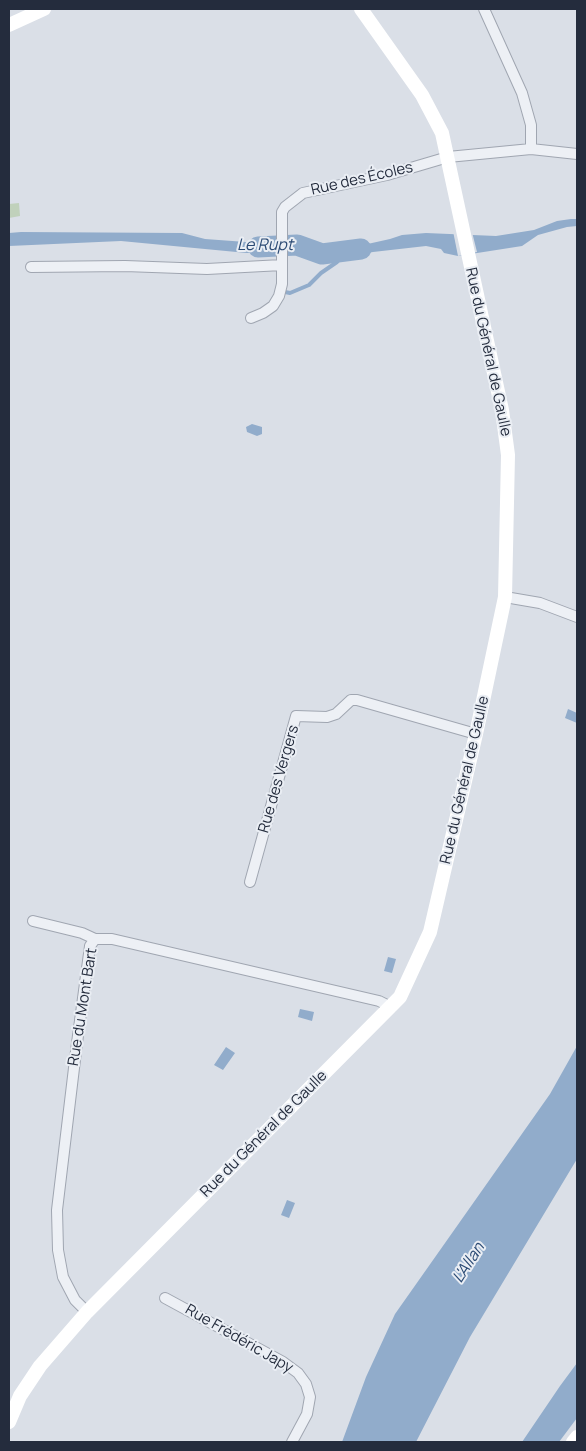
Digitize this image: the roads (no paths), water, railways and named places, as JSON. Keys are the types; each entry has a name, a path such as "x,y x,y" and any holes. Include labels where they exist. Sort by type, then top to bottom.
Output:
{"main road":[{"path":"9,24 44,9"},
{"name":"Rue du Général de Gaulle","path":"9,1422 20,1396 40,1366 87,1312 400,998 430,932 476,734 505,598 508,455 502,410 442,133 422,95 363,9"},
{"path":"574,1442 577,1438"}],"street":[{"path":"484,9 522,93 531,125 531,149"},
{"name":"Rue des Écoles","path":"251,318 273,306 279,296 282,284 282,212 285,207 303,193 387,175 448,157 531,149 577,154"},
{"path":"31,267 125,266 207,268 282,260"},
{"path":"505,598 540,603 577,617"},
{"name":"Rue des Vergers","path":"250,882 296,716 327,717 336,714 351,700 357,700 476,734"},
{"path":"33,921 82,933 95,939"},
{"name":"Rue du Mont Bart","path":"87,1312 75,1300 63,1277 58,1250 57,1210 90,946 95,939 121,941 379,1001 391,1007"},
{"name":"Rue Frédéric Japy","path":"165,1298 283,1362 298,1373 306,1384 310,1398 307,1414 292,1442"}],"water":[{"path":"577,219 577,226 538,235 522,246 458,256 444,253 441,249 426,246 373,252 335,259 333,247 354,247 402,235 426,233 496,236 534,230 557,221"},
{"path":"9,233 182,233 205,239 246,242 278,240 278,249 275,251 247,253 121,241 9,246"},
{"path":"252,424 262,427 262,434 257,436 247,432 246,427"},
{"path":"568,709 577,713 577,723 565,718"},
{"path":"388,957 396,959 392,973 384,971"},
{"path":"300,1009 314,1012 312,1021 298,1017"},
{"name":"L'Allan","path":"577,1046 577,1159 470,1337 416,1442 342,1442 366,1377 395,1314 550,1094"},
{"path":"226,1047 235,1053 223,1070 214,1065"},
{"path":"287,1200 295,1203 289,1218 281,1215"},
{"path":"577,1363 577,1418 559,1442 522,1442 560,1386"}],"waterway":[{"name":"Le Rupt","path":"258,247 297,245 322,254 361,249"},
{"path":"285,292 290,293 309,285 344,254"}]}
